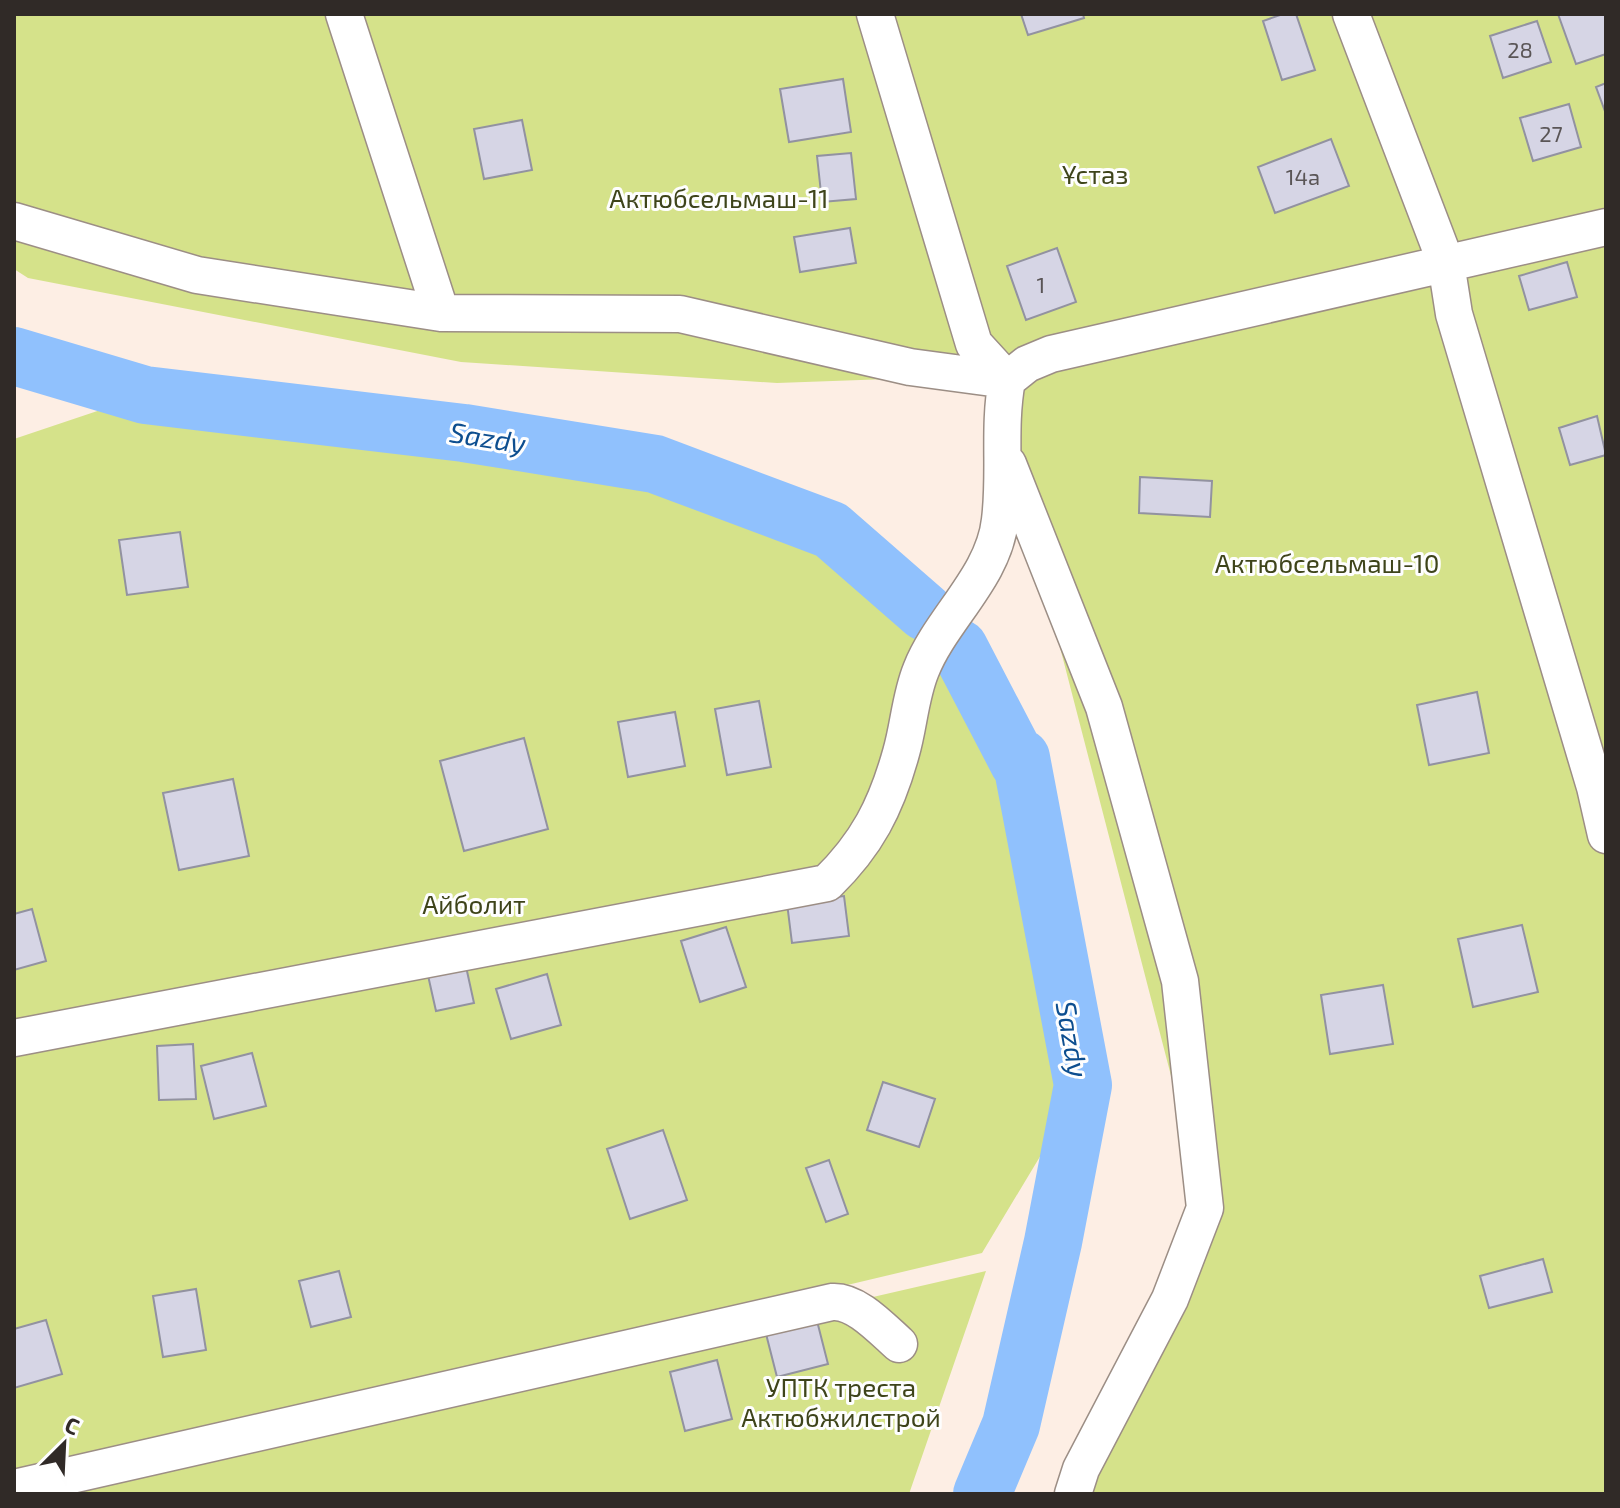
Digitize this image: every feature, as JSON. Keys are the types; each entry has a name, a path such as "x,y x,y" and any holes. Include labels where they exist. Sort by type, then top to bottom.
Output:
{"lane":[{"path":"344,14 441,313"},
{"path":"875,14 974,344 1007,380"},
{"path":"1351,14 1446,263 1454,314 1606,835"},
{"path":"14,221 197,275 441,313 680,314 910,367 1007,380"},
{"path":"14,1038 827,883 852,859 875,826 902,751 921,668 986,562 1000,522 1000,444 1007,380 1027,364 1051,354 1606,227"},
{"path":"1000,444 1104,707 1180,981 1205,1208 1170,1299 1081,1469 1073,1494"},
{"path":"14,1488 832,1302 842,1301 853,1307 899,1344"}],"green space":[{"name":"Актюбсельмаш-11","path":"14,14 857,14 915,214 972,376 777,383 461,362 28,278 14,269"},
{"name":"Актюбсельмаш-10","path":"880,14 1606,14 1606,1494 1076,1494 1205,1207 984,354"},
{"name":"Айболит","path":"145,395 655,464 831,530 1019,763 1083,1085 982,1253 14,1483 14,439"},
{"name":"УПТК треста Актюбжилстрой","path":"986,1271 909,1494 15,1494"}],"building":[{"path":"1021,14 1083,14 1084,18 1028,35"},
{"path":"1283,14 1296,14 1315,70 1282,80 1263,21"},
{"path":"1558,14 1606,14 1606,54 1576,64"},
{"path":"1537,21 1551,62 1503,78 1490,36"},
{"path":"843,79 851,132 789,142 780,89"},
{"path":"1606,83 1606,114 1596,87"},
{"path":"1569,104 1581,147 1533,161 1520,118"},
{"path":"522,120 532,170 484,179 474,129"},
{"path":"1331,139 1349,186 1275,213 1258,167"},
{"path":"851,153 856,199 822,202 817,156"},
{"path":"850,228 856,263 800,272 794,237"},
{"path":"1057,248 1076,302 1026,320 1007,266"},
{"path":"1567,262 1577,297 1529,310 1519,276"},
{"path":"1597,416 1606,455 1570,465 1559,428"},
{"path":"1140,477 1212,481 1210,517 1139,513"},
{"path":"180,532 188,587 127,595 119,540"},
{"path":"1477,692 1489,753 1429,765 1417,705"},
{"path":"759,701 771,767 727,775 715,709"},
{"path":"675,712 685,766 628,777 618,722"},
{"path":"524,738 548,829 464,851 440,761"},
{"path":"233,779 249,856 179,870 163,793"},
{"path":"844,896 849,936 792,943 787,903"},
{"path":"32,909 46,961 14,970 14,914"},
{"path":"1522,925 1538,992 1473,1007 1458,939"},
{"path":"726,927 746,987 700,1002 681,941"},
{"path":"465,962 474,1003 436,1011 427,971"},
{"path":"547,974 561,1025 511,1039 496,989"},
{"path":"1383,985 1393,1044 1330,1054 1321,995"},
{"path":"193,1044 196,1099 159,1100 157,1046"},
{"path":"252,1053 266,1106 214,1119 201,1066"},
{"path":"883,1082 935,1099 919,1147 867,1130"},
{"path":"663,1130 687,1200 630,1219 607,1149"},
{"path":"829,1160 848,1214 826,1222 806,1168"},
{"path":"1543,1259 1552,1292 1489,1308 1480,1276"},
{"path":"339,1271 351,1317 311,1327 299,1281"},
{"path":"196,1289 206,1350 163,1357 153,1296"},
{"path":"816,1317 828,1364 777,1377 765,1330"},
{"path":"46,1320 62,1374 14,1388 14,1329"},
{"path":"717,1360 732,1419 685,1431 670,1372"}],"waterway":[{"name":"Sazdy","path":"14,356 145,395 464,433 655,464 831,530 925,612"},
{"name":"Sazdy","path":"959,648 1019,763 1021,758 1083,1085 1053,1242 1011,1425 982,1494"}],"park label":[{"name":"Ұстаз","path":"1095,173"}]}
